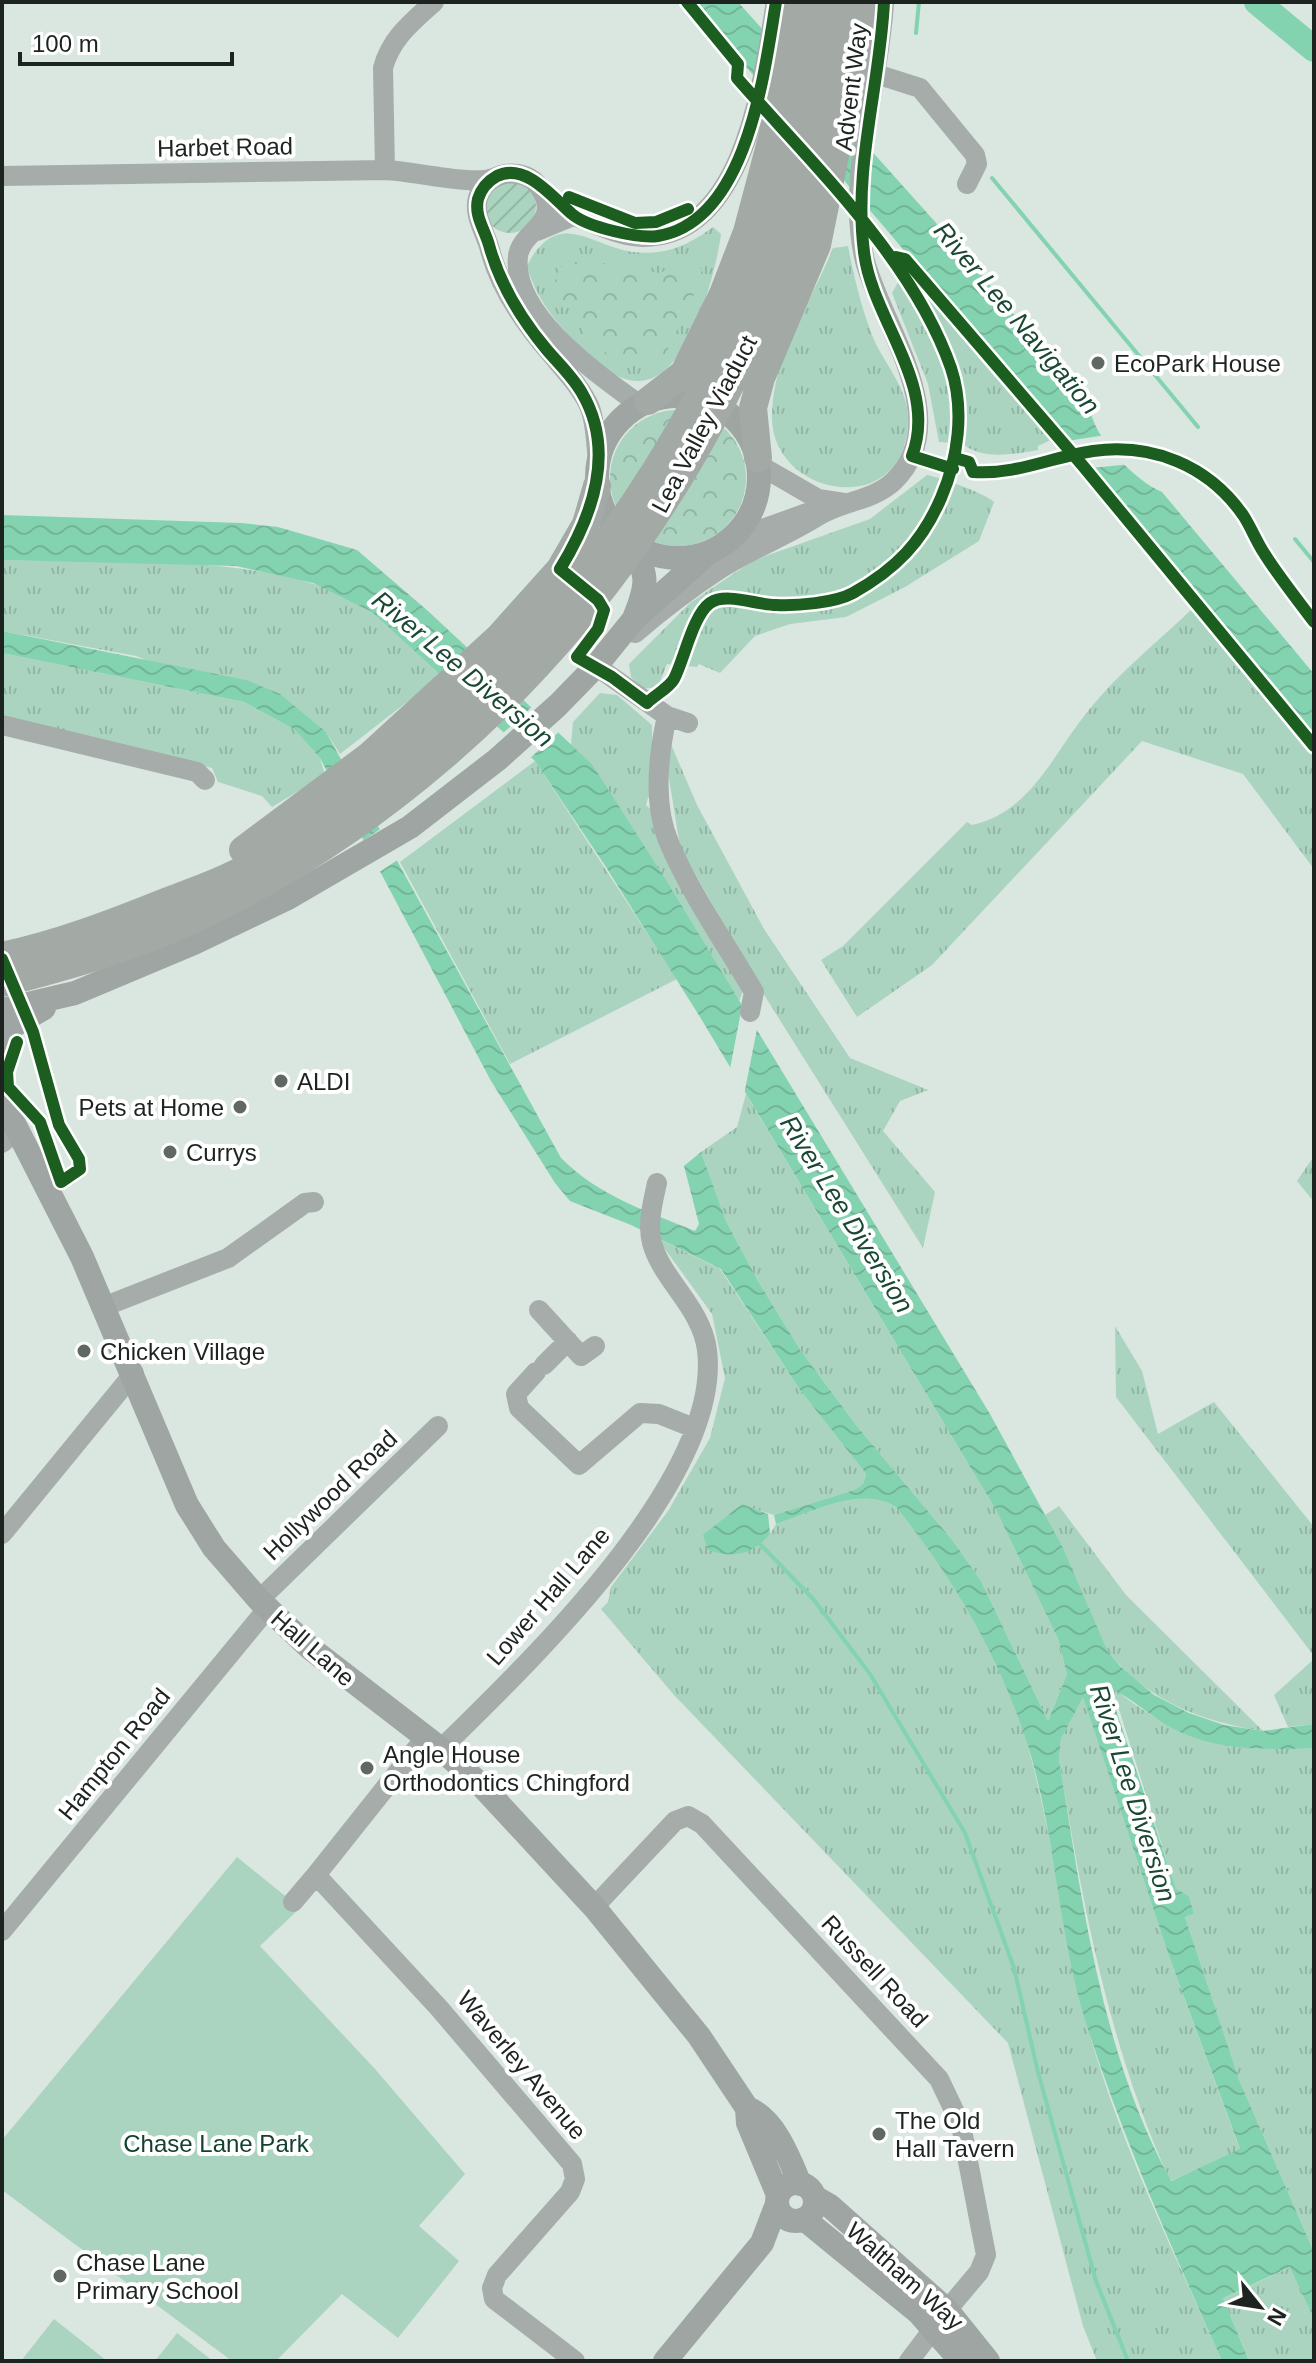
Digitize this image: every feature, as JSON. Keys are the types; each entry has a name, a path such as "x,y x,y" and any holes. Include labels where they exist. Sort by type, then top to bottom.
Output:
{"highway":[{"path":"644,403 684,373 699,347 747,232 762,129 829,18 862,2"},
{"path":"759,462 753,408 817,245 828,194 829,18"},
{"name":"Lea Valley Viaduct","path":"261,874 460,710 557,608 628,514 694,402 729,330 763,248 829,18"},
{"path":"2,983 136,943 197,918 261,874 322,794 402,729 523,612 560,569 579,539 598,474"},
{"path":"2,956 108,925 178,897 261,874"}],"main road":[{"path":"2,1045 13,1026 25,1017 143,965 261,874 410,827 498,759 558,705 599,663 634,619 707,554 732,540 745,525 757,499 759,462 741,424 706,400 681,396 644,403 613,429 598,474 608,520 628,542 646,574 644,592 634,619"},
{"path":"628,542 644,552 669,559 707,554"},
{"path":"2,999 143,965"},
{"path":"2,1010 75,993"},
{"name":"Hall Lane","path":"2,1100 10,1136 103,1307 134,1373 187,1505 214,1548 263,1604 310,1648 433,1743 482,1786 594,1907 699,2036 747,2108 748,2123 777,2199"},
{"name":"Hall Lane","path":"747,2108 759,2113 780,2142 804,2205"},
{"path":"665,2361 762,2243 777,2199 788,2184 804,2205 789,2230 762,2243"},
{"name":"Waltham Way","path":"804,2205 829,2236 941,2319 988,2361"},
{"name":"Waltham Way","path":"941,2319 961,2361"}],"street":[{"path":"385,170 383,68 387,53 404,30 434,2"},
{"name":"Advent Way","path":"819,515 879,492 893,481 912,456 919,427 912,386 874,290 863,251 861,193 867,122 884,2"},
{"path":"573,216 532,235 504,242 493,237 478,214 484,186 504,174 526,176 542,191 564,204 573,216 630,237 657,236 684,229 717,201 762,129 774,11"},
{"path":"876,74 920,88 939,110 975,155 975,173 967,184"},
{"name":"Harbet Road","path":"2,176 385,170 482,182 493,178"},
{"path":"450,176 475,200 510,298 580,390 590,408 598,474"},
{"path":"542,191 546,212 532,235 521,244 518,268 525,290 555,335 644,403"},
{"path":"759,462 818,499 844,503"},
{"path":"732,540 804,512 819,515"},
{"path":"688,723 667,716 599,663 717,571 819,515"},
{"path":"667,716 659,765 661,808 669,843 754,992 750,1012"},
{"path":"2,725 197,772 205,780"},
{"name":"Lower Hall Lane","path":"433,1743 536,1654 607,1573 655,1506 694,1428 708,1392 704,1336 651,1239 657,1183"},
{"path":"103,1307 228,1258 305,1203 314,1202"},
{"path":"539,1310 581,1356 595,1346"},
{"path":"568,1341 516,1394 519,1408 575,1464 584,1464 640,1413 659,1414 694,1428"},
{"path":"2,1534 134,1373"},
{"name":"Hollywood Road","path":"263,1604 438,1426"},
{"name":"Hampton Road","path":"2,1931 263,1604"},
{"path":"293,1902 433,1743"},
{"name":"Russell Road","path":"594,1907 675,1821 688,1816 702,1824 939,2079 961,2125 986,2255 979,2272 941,2319"},
{"name":"Waverley Avenue","path":"316,1875 439,2008 572,2164 575,2179 570,2192 497,2275 492,2288 494,2299 568,2356"},
{"path":"909,2361 941,2319"}],"green space":[{"path":"510,181 528,189 536,207 528,225 510,233 492,225 484,207 492,189"},
{"path":"713,227 721,234 713,274 685,345 656,377 638,381 612,373 576,343 547,308 527,266 538,248 550,238 563,234 576,234 645,253 676,248"},
{"path":"848,246 870,329 900,387 908,417 903,451 887,473 865,485 839,487 813,480 791,464 776,442 772,412 780,368 795,327 833,248"},
{"path":"566,262 597,262 659,273 683,265 702,269 697,288 662,361 619,363 586,337 581,328 579,308 563,308 550,298 558,271"},
{"path":"908,265 1053,439 1038,446 1038,450 1000,455 972,450 964,445 963,433 952,443 939,442 928,384 892,293"},
{"path":"678,410 704,416 726,430 740,452 746,478 740,504 726,526 704,540 678,546 652,540 630,526 616,504 610,478 616,452 630,430 652,416"},
{"path":"927,475 973,490 994,502 979,541 905,587 846,617 790,624 755,636 720,673 699,664 697,667 667,664 658,687 643,689 631,677 629,664 690,603 754,560 870,519"},
{"path":"2,560 195,564 246,569 294,579 337,593 374,613 443,674 340,754 326,732 136,656 2,631"},
{"path":"1194,607 1314,752 1314,869 1243,774 1142,741 932,965 857,1017 821,960 843,946 967,822 972,825 992,818 1025,795 1100,697"},
{"path":"2,653 244,702 294,729 320,758 325,775 272,807 262,796 218,782 212,768 2,715"},
{"path":"600,693 617,695 652,725 653,796 648,798 646,805 654,812 743,991 739,1001 592,764 571,745 573,722"},
{"path":"670,742 697,805 764,929 850,1058 928,1090 900,1101 883,1131 935,1192 923,1248 761,990 680,847 668,772"},
{"path":"535,761 677,979 510,1064 400,862"},
{"path":"746,1094 996,1510 1058,1639 1067,1674 1048,1721 981,1581 953,1541 856,1425 801,1351 726,1221 701,1152 737,1127"},
{"path":"1314,1156 1314,1202 1297,1181"},
{"path":"657,1238 720,1269 800,1390 866,1474 863,1484 854,1490 774,1515 742,1505 770,1534 776,1524 836,1503 868,1499 896,1507 954,1585 991,1648 1030,1754 1075,1974 1098,2061 1129,2149 1222,2361 1097,2361 1083,2326 1008,2043 674,1695 601,1609 608,1602 611,1587 668,1511 710,1438 725,1378 712,1314"},
{"path":"1115,1326 1142,1371 1158,1434 1214,1402 1314,1527 1314,1656 1116,1397"},
{"path":"1059,1506 1126,1595 1263,1731 1219,1722 1178,1706 1141,1684 1108,1652 1045,1515"},
{"path":"1314,1659 1314,1724 1288,1727 1274,1695"},
{"path":"1112,1687 1161,1721 1206,1740 1255,1747 1314,1747 1314,2252 1240,2082 1185,1917 1194,1914 1189,1896 1176,1890"},
{"path":"1083,1696 1169,1956 1240,2150 1170,2181 1148,2129 1114,2026 1078,1868 1059,1759 1061,1739"},
{"name":"Chase Lane Park","path":"237,1857 300,1908 260,1946 375,2069 465,2174 419,2226 459,2261 398,2338 342,2294 276,2361 232,2361 2,2190 2,2140"},
{"path":"1291,2267 1314,2319 1314,2361 1249,2361 1223,2298"},
{"path":"54,2319 107,2361 21,2361"},
{"path":"177,2333 213,2361 155,2361"}],"water":[{"path":"690,2 738,2 972,263 1090,408 1099,432 1117,457 1140,478 1162,492 1314,674 1314,740 886,229"},
{"name":"River Lee Diversion","path":"2,515 278,527 357,550 428,611 592,764 666,880 990,1414 1062,1546 1108,1652 1154,1695 1189,1713 1224,1725 1263,1731 1314,1724 1313,1748 1258,1749 1223,1745 1172,1728 1109,1689 1176,1889 1189,1896 1194,1914 1185,1917 1240,2082 1314,2252 1314,2319 1290,2267 1223,2298 1249,2361 1222,2361 1132,2152 1100,2067 1077,1990 1031,1756 1007,1688 958,1594 896,1507 882,1501 852,1500 776,1524 774,1515 854,1490 863,1484 866,1474 800,1390 721,1269 631,1225 570,1201 555,1183 491,1081 320,758 294,729 244,702 2,653 2,631 246,680 280,694 326,732 561,1158 607,1193 695,1231 699,1224 684,1166 701,1152 726,1221 758,1281 801,1351 856,1425 953,1541 981,1581 1048,1721 1067,1674 1058,1639 996,1510 700,1017 535,761 372,612 313,583 236,566 2,560","holes":["1083,1697 1169,1956 1240,2149 1171,2181 1147,2132 1111,2029 1076,1867 1059,1759 1061,1739"]},
{"path":"742,1504 768,1514 770,1534 756,1547 742,1553 726,1554 708,1550 703,1535"}],"pier":[{"path":"1106,435 1131,464 1082,469 1060,442"},
{"path":"534,705 561,730 528,760 501,735"},
{"path":"385,826 402,857 378,873 361,842"},
{"path":"743,1001 758,1024 744,1095 729,1074"}],"waterway":[{"path":"916,33 919,2"},
{"path":"1257,2 1314,49"},
{"path":"992,178 1198,427"},
{"path":"1295,539 1314,562"},
{"path":"761,1545 814,1600 870,1674 965,1833 1014,1968 1038,2072 1096,2281 1128,2361"}],"cycle path":[{"path":"687,2 738,64 737,78 766,111 828,179 858,214 912,289 934,328 951,368 958,401 958,434 952,467 934,514 916,541 895,564 853,593 826,601 776,605 724,599 710,603 694,627 674,679 647,703 612,677 577,657 598,629 604,610 598,600 560,569 590,506 596,483 597,438 592,415 582,393 529,326 505,288 479,217 478,199 483,189 497,176 518,174 548,191 579,219 601,227 626,234 658,236 688,225 712,203 731,175 746,141 757,104 765,67 776,2"},
{"path":"884,2 864,158 864,252 869,277 911,378 917,404 918,430 912,456 953,469"},
{"path":"569,197 635,223 656,222 688,209"},
{"path":"896,257 905,259 1083,466 1314,746"},
{"path":"955,458 969,462 973,472 1004,471 1115,449 1177,461 1213,483 1229,498 1314,622"},
{"path":"2,959 33,1032 59,1125 79,1159 80,1169 61,1182 40,1122 8,1087 7,1072 17,1042"}],"place":[{"name":"EcoPark House","path":"1098,363"},
{"name":"ALDI","path":"281,1081"},
{"name":"Pets at Home","path":"240,1107"},
{"name":"Currys","path":"170,1152"},
{"name":"Chicken Village","path":"84,1351"},
{"name":"Angle House Orthodontics Chingford","path":"367,1768"},
{"name":"The Old Hall Tavern","path":"879,2134"},
{"name":"Chase Lane Primary School","path":"60,2276"}],"water label":[{"name":"River Lee Navigation","path":"1017,318"}]}
